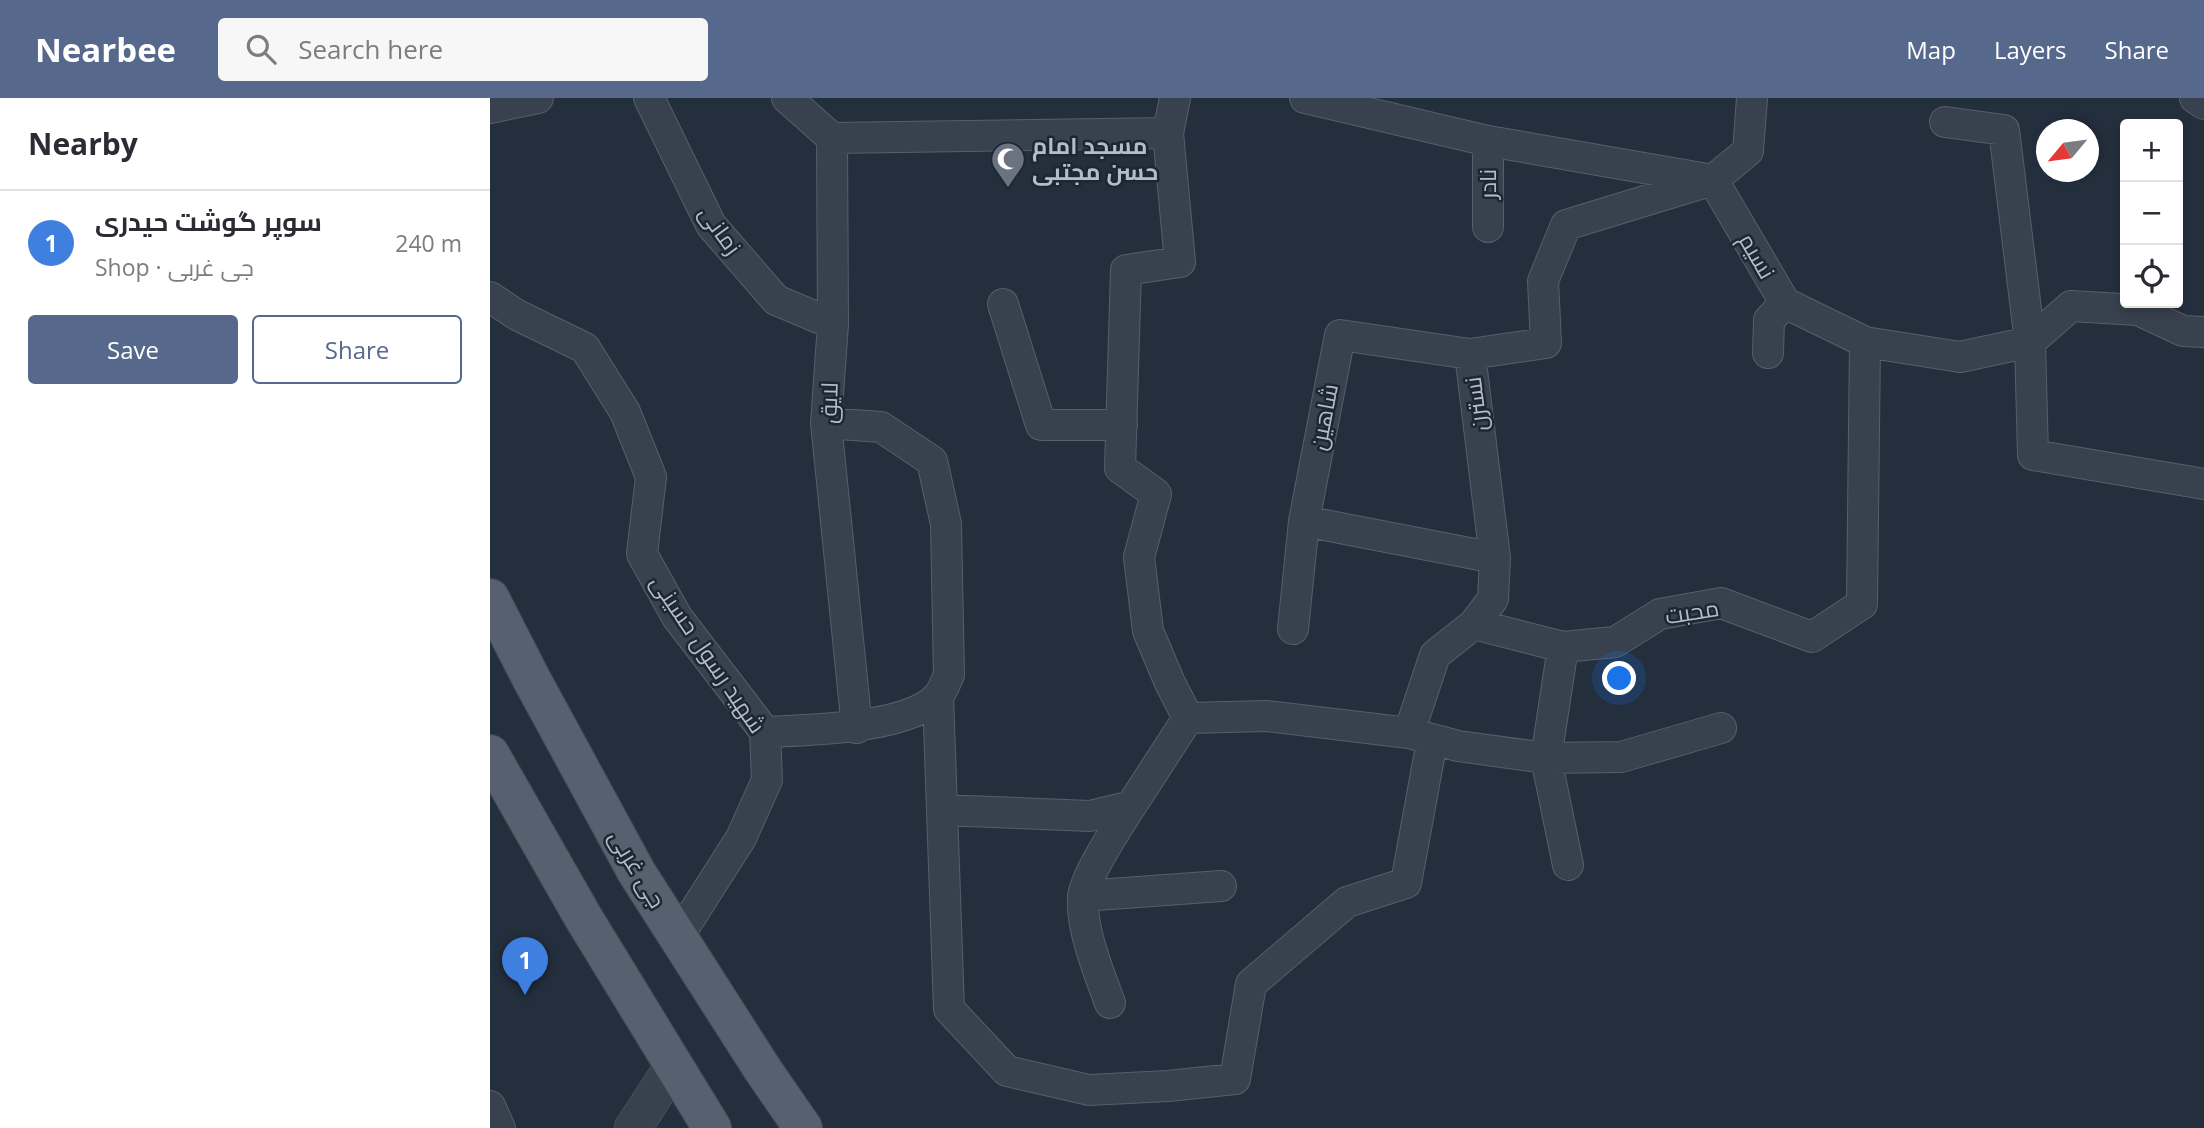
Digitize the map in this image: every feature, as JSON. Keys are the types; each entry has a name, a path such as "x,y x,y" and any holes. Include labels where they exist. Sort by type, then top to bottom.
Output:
{"main road":[{"name":"جی غربی","path":"490,598 637,873 803,1128"},
{"path":"490,754 583,917 712,1128"}],"street":[{"path":"490,108 538,98"},
{"name":"زمانی","path":"649,98 710,225 776,300 833,324"},
{"path":"787,98 832,138 1168,133"},
{"path":"1175,98 1168,133 1180,262 1126,270 1120,468 1156,494 1139,557 1148,631 1188,718"},
{"path":"1305,98 1488,141 1713,180 1748,151 1752,98"},
{"path":"2195,98 2204,104"},
{"path":"1945,122 2004,130 2030,342 2032,455 2204,484"},
{"name":"لایق","path":"832,138 833,324 826,423 857,727"},
{"name":"نادر","path":"1488,141 1488,227"},
{"name":"نسیم","path":"1713,180 1785,303 1866,342 1960,357 2030,342 2071,306 2138,310 2183,331 2204,332"},
{"name":"نسترن","path":"942,810 949,1009 1007,1071 1089,1090 1235,1079 1251,984 1347,902 1406,883 1421,737 1435,655 1474,624 1493,599 1495,558 1470,354 1546,343 1543,281 1566,225 1713,180"},
{"name":"شهید رسول حسینی","path":"490,297 517,315 585,348 625,412 651,477 642,554 677,617 765,732 768,780 741,838 678,937"},
{"path":"1768,353 1769,320 1785,303"},
{"path":"1003,304 1041,425 1122,425"},
{"name":"شاهین","path":"1293,629 1304,521 1340,335 1470,354"},
{"name":"محبت","path":"1474,624 1563,647 1615,642 1660,614 1721,603 1812,637 1862,604 1866,342"},
{"path":"826,423 881,428 932,461 946,524 949,676 939,696 942,810 1090,816 1130,806"},
{"path":"1304,521 1495,558"},
{"path":"1563,647 1546,758 1568,865"},
{"path":"765,732 857,727 917,710 939,696"},
{"path":"1188,718 1266,716 1421,737 1546,758 1621,757 1721,728"},
{"path":"1110,1003 1089,945 1083,896 1099,858 1188,718"},
{"path":"1083,896 1222,886"},
{"path":"633,1128 674,1065"},
{"path":"490,1106 500,1128"}],"place":[{"name":"مسجد امام حسن مجتبی","path":"1008,189"},
{"name":"سوپر گوشت حیدری","path":"525,995"}]}
